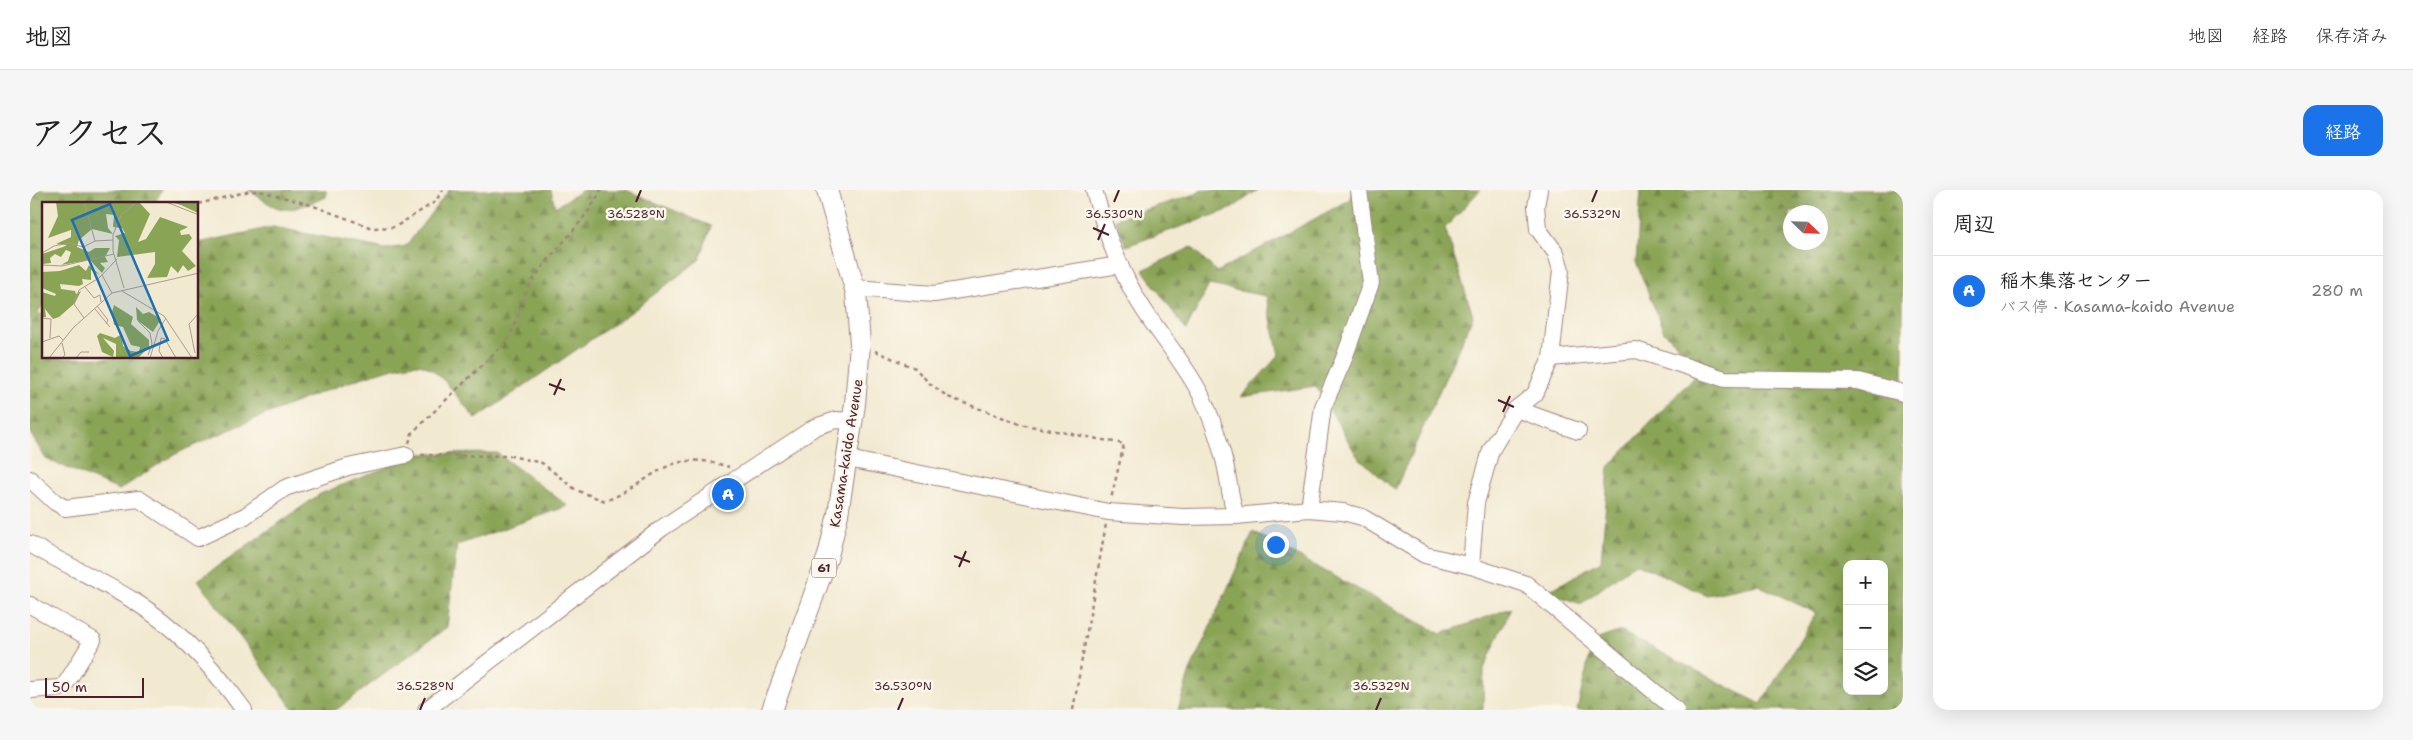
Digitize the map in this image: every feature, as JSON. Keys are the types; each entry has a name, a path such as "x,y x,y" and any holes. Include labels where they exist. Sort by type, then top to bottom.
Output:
{"main road":[{"name":"Kasama-kaido Avenue","path":"772,710 828,556 838,514 853,421 860,344 859,322 855,288 827,190"}],"street":[{"path":"1094,190 1101,216 1120,265 1144,309 1181,359 1201,396 1224,457 1229,495 1236,516"},
{"path":"1309,508 1323,407 1343,361 1371,282 1359,190"},
{"path":"1471,566 1476,503 1491,450 1516,409 1535,394 1551,358 1561,270 1556,253 1538,229 1536,206 1539,190"},
{"path":"855,288 934,294 1120,265"},
{"path":"1551,358 1636,350 1725,379 1858,381 1903,393"},
{"path":"1516,409 1578,431"},
{"path":"426,710 662,528 821,424 836,420 853,421"},
{"path":"30,479 65,508 139,499 198,538 245,516 285,488 348,467 406,455"},
{"path":"848,459 1108,512 1183,517 1236,516 1309,508 1343,512 1362,517 1425,555 1471,566 1526,584 1676,710"},
{"path":"30,544 135,602 160,620 200,655 244,710"},
{"path":"30,605 93,640 65,685 60,688 30,690"}],"path":[{"path":"199,204 250,191 260,191 311,205 372,228 395,227 435,202 443,190"},
{"path":"601,190 592,207 531,282 514,329 507,341 412,433 406,455 511,456 542,463 576,490 605,501 625,494 656,471 676,462 718,463 745,472"},
{"path":"860,344 915,368 929,383 948,397 991,414 1020,424 1124,444 1108,512 1073,710"}],"green space":[{"path":"30,190 162,190 155,202 42,202 42,307 38,312 42,315 42,359 199,359 199,243 273,227 386,249 406,246 449,190 551,190 555,207 583,190 626,190 711,226 700,259 634,310 476,419 437,374 423,365 407,365 380,372 306,398 232,429 175,454 119,490 46,459 30,433"},
{"path":"249,190 326,190 326,197 302,206 286,209 271,205"},
{"path":"1201,190 1258,190 1231,209 1126,246 1115,219 1196,194"},
{"path":"1353,190 1480,190 1445,228 1473,316 1395,490 1357,456 1316,386 1241,397 1279,355 1266,296 1209,285 1186,330 1143,270 1192,247 1217,272 1349,200"},
{"path":"1641,190 1903,190 1903,710 1577,710 1593,641 1620,631 1761,704 1816,613 1758,585 1707,595 1635,563 1581,604 1547,592 1601,561 1609,467 1702,368 1664,332 1636,262"},
{"path":"497,453 568,506 457,545 447,627 336,710 294,710 198,580 320,494 419,454"},
{"path":"1253,532 1441,634 1511,608 1484,669 1483,710 1178,710 1190,671"}],"place":[{"name":"稲木集落センター","path":"728,494"}]}
